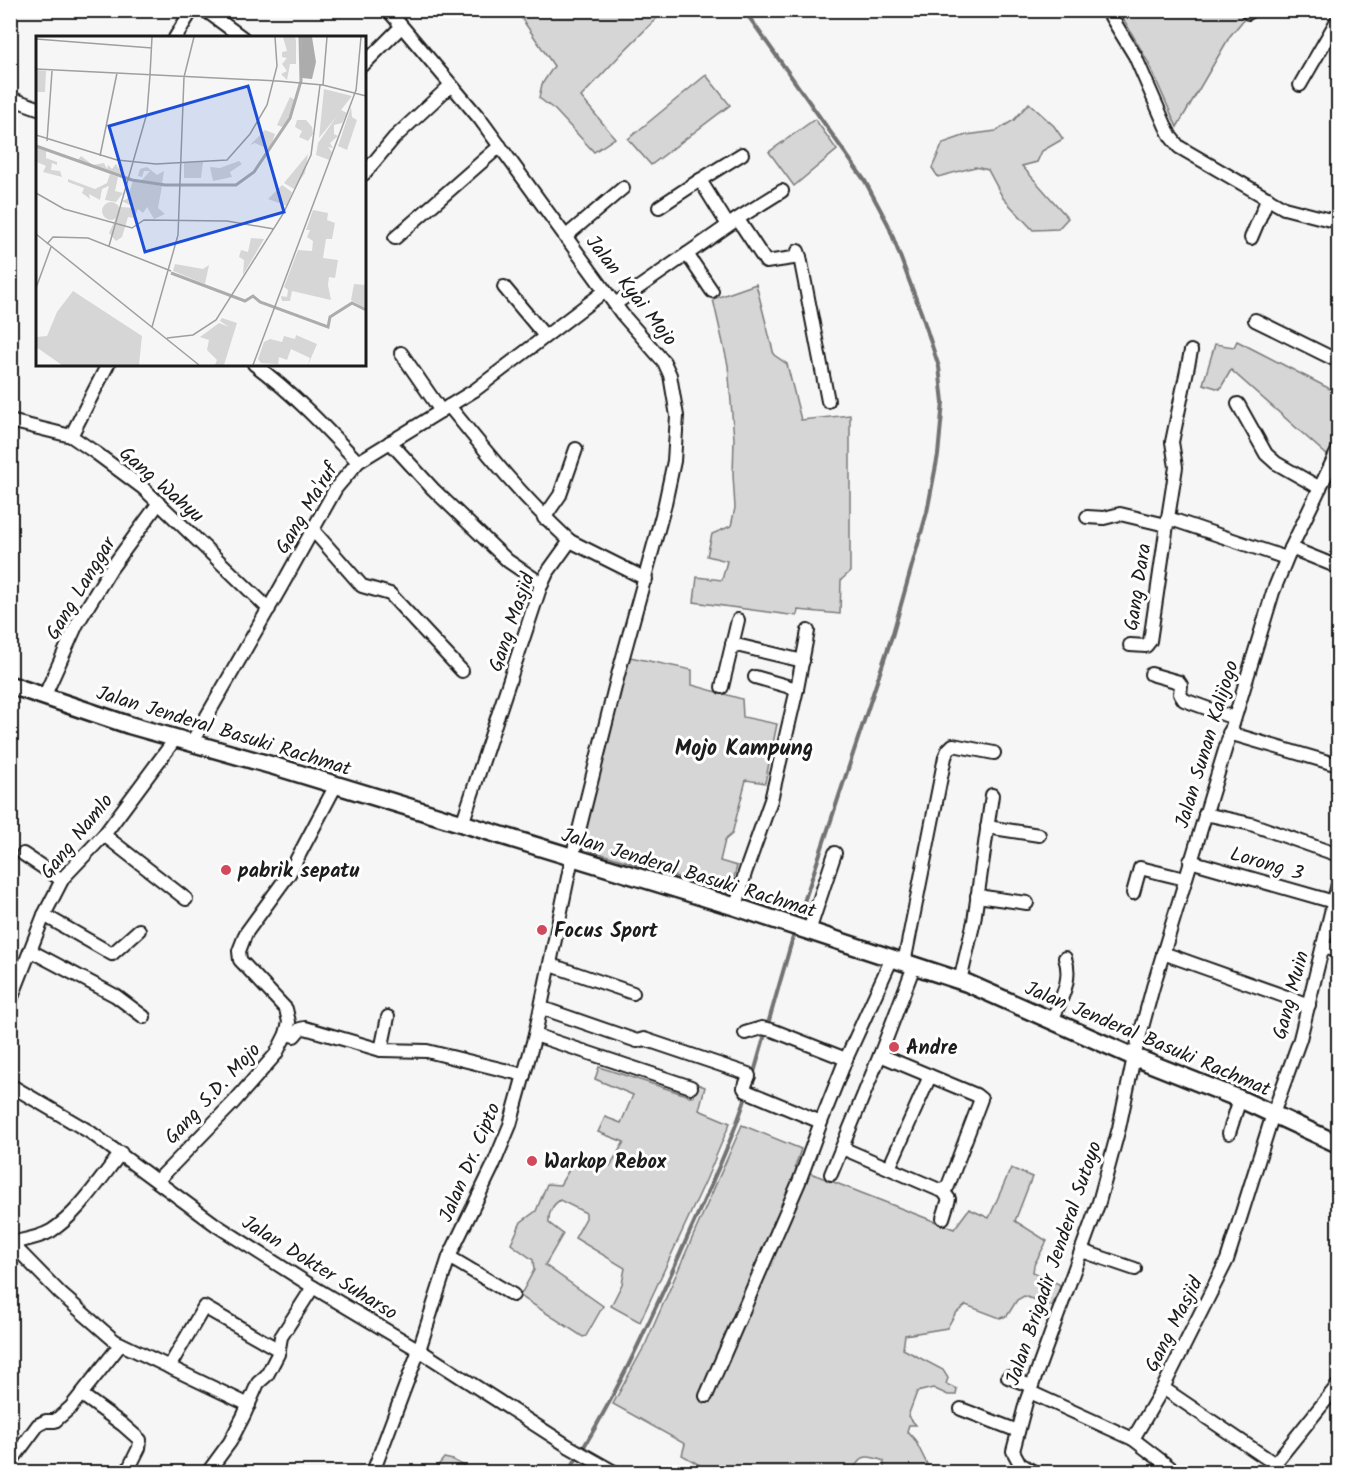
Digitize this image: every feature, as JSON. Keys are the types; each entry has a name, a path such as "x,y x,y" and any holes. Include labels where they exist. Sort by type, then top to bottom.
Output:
{"main road":[{"name":"Jalan Jenderal Basuki Rachmat","path":"10,686 129,725 336,785 736,907 960,981 1338,1144"}],"street":[{"path":"176,36 192,10"},
{"path":"205,10 240,36"},
{"path":"1107,10 1135,56 1171,137 1179,147 1284,208 1338,222"},
{"name":"Jalan Kyai Mojo","path":"389,11 480,118 605,291 664,362 670,375 677,416 674,461 646,579 618,675 572,858"},
{"path":"1300,85 1338,19"},
{"path":"366,62 401,27"},
{"path":"366,172 394,138 450,85"},
{"path":"10,98 36,107"},
{"path":"395,238 500,146"},
{"path":"659,207 742,154"},
{"path":"700,180 766,262 799,254 828,401"},
{"path":"565,237 623,188"},
{"path":"615,304 782,191"},
{"path":"1251,238 1268,198"},
{"path":"687,254 712,291"},
{"path":"504,287 545,336"},
{"name":"Gang Ma'ruf","path":"184,740 269,609 336,488 358,462 475,390 605,291"},
{"path":"1255,321 1338,361"},
{"name":"Gang Dara","path":"1130,645 1146,646 1150,641 1176,467 1172,442 1191,351"},
{"path":"401,353 445,409 544,518 570,540 646,579"},
{"path":"71,436 107,366"},
{"path":"256,366 299,401 358,462"},
{"path":"1238,404 1266,454 1276,463 1320,488"},
{"name":"Gang Wahyu","path":"10,421 71,436 143,488 269,609"},
{"path":"390,442 433,489 508,561 542,584"},
{"path":"544,518 560,495 576,449"},
{"name":"Jalan Sunan Kalijogo","path":"1134,1057 1190,861 1273,592 1288,553 1338,450"},
{"name":"Gang Langgar","path":"44,697 77,624 110,570 158,504"},
{"path":"1087,517 1104,519 1120,514 1167,521 1338,567"},
{"path":"312,529 362,586 390,594 462,671"},
{"name":"Gang Masjid","path":"462,824 542,584 570,540"},
{"path":"722,687 738,620"},
{"path":"736,907 745,873 771,800 808,632"},
{"path":"732,644 803,661"},
{"path":"1151,674 1179,682 1180,694 1184,700 1234,718"},
{"path":"755,677 797,689"},
{"path":"1229,733 1338,765"},
{"name":"Gang Namlo","path":"12,994 44,915 62,880 104,835 184,740"},
{"path":"831,1174 880,1055 903,962 945,756 953,745 994,753"},
{"name":"Gang S.D. Mojo","path":"158,1180 276,1054 286,1034 289,1022 286,1010 240,960 239,951 246,933 289,874 336,785"},
{"path":"960,981 974,921 992,795"},
{"path":"1205,814 1251,824 1338,855"},
{"path":"987,827 1039,835"},
{"path":"104,835 186,899"},
{"path":"808,931 835,853"},
{"path":"23,854 62,880"},
{"name":"Jalan Dr. Cipto","path":"373,1473 449,1257 510,1125 542,1008 572,858"},
{"name":"Lorong 3","path":"1190,861 1334,902"},
{"path":"1133,893 1140,868 1185,879"},
{"name":"Gang Muin","path":"1272,1114 1300,1039 1338,884"},
{"path":"977,896 1028,903"},
{"path":"44,915 112,954 139,930"},
{"path":"1323,947 1338,951"},
{"path":"31,951 116,996 144,1017"},
{"path":"1163,953 1309,1005"},
{"path":"1052,1021 1068,979 1069,969 1065,958"},
{"path":"706,1396 799,1182 846,1059 903,962"},
{"path":"551,965 633,993"},
{"path":"542,1008 637,1041 644,1039 748,1074 744,1088 750,1093 821,1122"},
{"path":"381,1050 388,1017"},
{"path":"286,1034 294,1036 304,1028 381,1050 427,1051 524,1075"},
{"path":"745,1034 767,1029 846,1059"},
{"path":"535,1035 691,1087"},
{"path":"880,1055 981,1099 948,1186 943,1191"},
{"name":"Jalan Brigadir Jenderal Sutoyo","path":"1034,1473 1020,1464 1013,1451 1030,1389 1099,1203 1119,1128 1134,1057"},
{"path":"889,1168 930,1076"},
{"name":"Jalan Dokter Suharso","path":"10,1085 90,1132 216,1225 614,1473"},
{"path":"1229,1133 1240,1100"},
{"name":"Gang Masjid","path":"1133,1439 1163,1388 1227,1260 1272,1114"},
{"path":"842,1148 943,1191 949,1199 943,1218"},
{"path":"13,1241 32,1239 50,1231 72,1214 121,1154"},
{"path":"13,1241 61,1294 115,1341 249,1405"},
{"path":"1082,1251 1135,1269"},
{"path":"449,1257 513,1295"},
{"path":"208,1473 230,1442 258,1383 267,1375 279,1350 281,1337 313,1287"},
{"path":"169,1367 204,1307 279,1350"},
{"path":"10,1463 38,1425 46,1421 55,1421 82,1395 121,1344"},
{"path":"1008,1377 1133,1439 1176,1473"},
{"path":"1163,1388 1271,1468 1338,1386"},
{"path":"82,1395 140,1440 139,1448 127,1473"},
{"path":"961,1409 1018,1431"}],"shaded area":[{"path":"521,11 663,11 581,97 615,138 594,152 555,110 539,98 542,84 554,66 522,19"},
{"path":"1119,11 1251,11 1230,36 1177,127 1148,62"},
{"path":"706,75 730,105 651,165 628,139"},
{"path":"1029,103 1054,126 1063,139 1042,151 1037,162 1022,166 1068,218 1058,229 1033,230 1003,198 988,170 975,167 938,177 932,168 943,143 966,135 996,131 1014,120"},
{"path":"815,119 837,150 794,186 769,152"},
{"path":"756,284 774,355 787,364 801,420 850,415 850,572 841,580 840,614 798,610 797,616 694,602 697,577 722,580 727,561 707,556 712,534 731,526 735,508 734,439 728,365 713,299"},
{"path":"1237,341 1338,393 1338,434 1328,456 1231,370 1220,389 1203,384 1215,344 1234,347"},
{"path":"630,657 692,670 692,685 742,699 743,717 777,724 765,783 746,780 732,834 725,840 720,861 737,866 730,893 592,851 584,846 583,838 626,662"},
{"path":"599,1067 693,1097 697,1084 705,1087 699,1110 730,1123 640,1322 611,1306 622,1284 625,1268 575,1238 586,1218 586,1213 560,1200 553,1207 549,1223 563,1234 545,1265 603,1306 586,1336 583,1337 520,1296 534,1270 533,1260 511,1244 521,1222 536,1211 547,1184 560,1185 579,1153 610,1166 624,1142 598,1132 605,1117 621,1123 633,1095 595,1079"},
{"path":"742,1125 801,1149 795,1167 954,1229 969,1209 989,1218 1011,1168 1032,1177 1015,1221 1047,1241 1034,1265 1033,1272 1061,1285 1052,1306 1024,1296 1017,1300 1007,1316 1000,1318 966,1305 955,1314 947,1328 905,1335 903,1349 943,1370 948,1378 946,1384 957,1389 956,1395 948,1395 933,1388 917,1392 908,1416 916,1425 909,1425 907,1431 915,1440 929,1468 923,1470 929,1472 884,1472 884,1461 868,1457 861,1459 851,1472 712,1472 682,1455 685,1444 613,1404 646,1343"},
{"path":"444,1458 453,1460 475,1472 435,1472"}],"waterway":[{"path":"744,10 865,181 888,224 939,367 943,402 938,455 927,512 893,633 797,923"},
{"path":"753,1076 795,930"},
{"path":"568,1472 600,1420 641,1338 715,1175 747,1094"}],"place":[{"name":"pabrik sepatu","path":"226,870"},
{"name":"Focus Sport","path":"542,930"},
{"name":"Andre","path":"894,1047"},
{"name":"Warkop Rebox","path":"532,1161"}],"district":[{"name":"Mojo Kampung","path":"744,747"}]}
